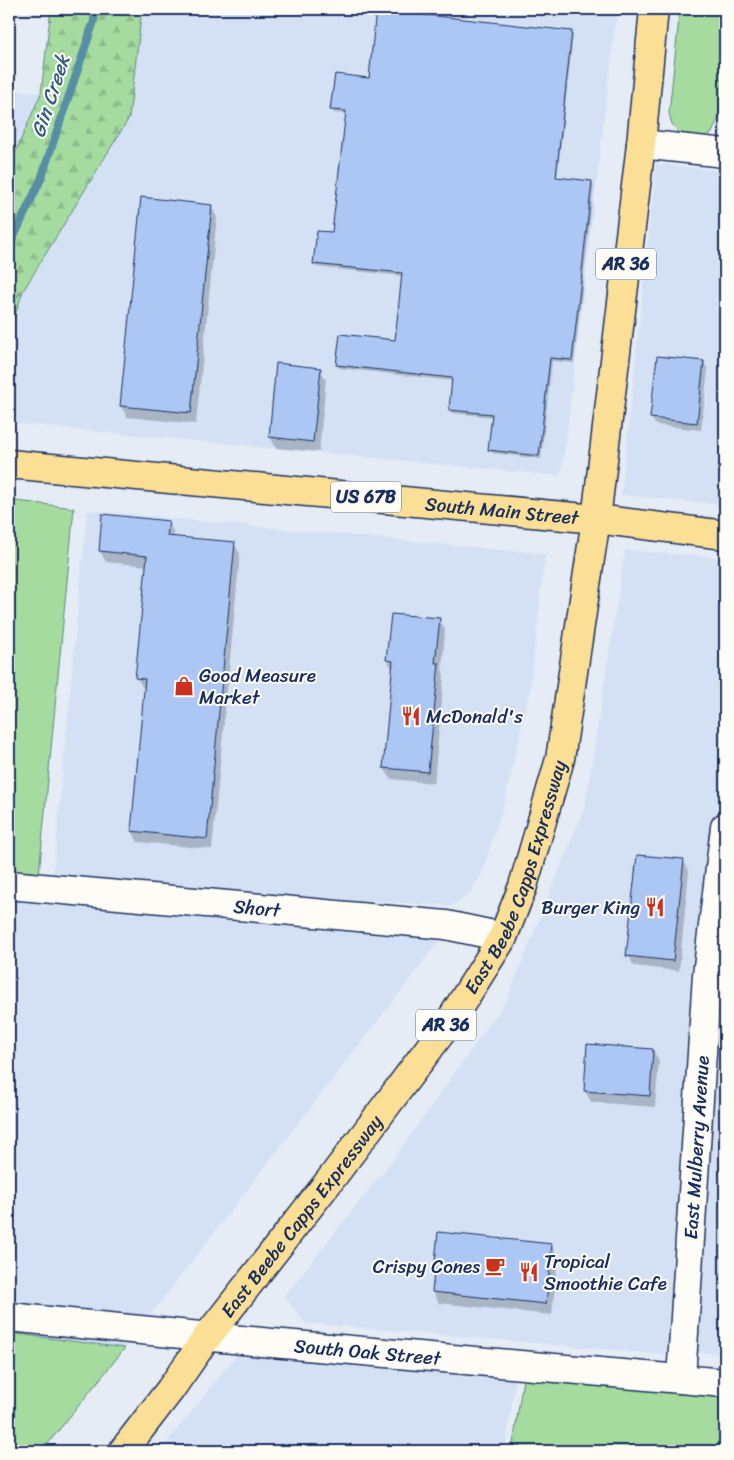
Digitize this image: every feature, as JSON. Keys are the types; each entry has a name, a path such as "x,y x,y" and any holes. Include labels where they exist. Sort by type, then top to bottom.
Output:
{"main road":[{"name":"AR 36","path":"596,519 641,144 654,9"},
{"name":"South Main Street","path":"9,464 596,519 725,535"},
{"name":"East Beebe Capps Expressway","path":"123,1451 170,1390 207,1337 334,1175 452,1018 503,937 523,886 560,759 596,519"}],"street":[{"path":"641,144 725,153"},
{"name":"East Mulberry Avenue","path":"681,1379 707,975 725,827"},
{"name":"Short","path":"9,885 446,925 503,937"},
{"name":"South Oak Street","path":"9,1316 207,1337 725,1383"}],"shaded area":[{"path":"142,9 617,9 564,458 560,476 9,423 9,333 23,291 129,118"},
{"path":"9,89 41,93 9,167"},
{"path":"656,164 725,171 725,505 621,495"},
{"path":"87,510 545,554 531,685 505,800 481,876 469,894 451,906 270,895 53,873"},
{"path":"625,550 725,558 725,739 700,974 670,1355 305,1323 284,1296 392,1161 506,1001 585,806"},
{"path":"9,901 440,940 125,1348 9,1333"},
{"path":"725,913 725,1355 695,1352 717,975"},
{"path":"242,1348 516,1375 505,1451 160,1451"}],"green space":[{"path":"51,9 142,9 129,118 23,291 9,305 9,167 41,93"},
{"path":"680,9 725,9 725,50 720,114 712,133 699,140 682,137 672,124 669,113"},
{"path":"23,291 9,333 9,305"},
{"path":"9,500 74,508 39,874 9,871"},
{"path":"9,1333 125,1348 42,1451 9,1451"},
{"path":"523,1379 725,1393 725,1451 512,1451"}],"building":[{"path":"376,9 400,9 400,12 572,31 556,177 592,181 572,360 550,358 539,456 488,450 492,414 449,410 452,378 336,365 340,334 395,340 402,273 313,264 317,231 332,232 346,111 330,110 335,74 369,78"},
{"path":"141,197 212,205 191,413 120,406"},
{"path":"657,356 704,361 697,423 650,418"},
{"path":"276,363 321,368 313,442 269,437"},
{"path":"102,514 169,521 167,536 235,542 207,839 131,831 145,679 135,678 147,556 99,551"},
{"name":"McDonald's","path":"391,614 440,618 435,663 439,663 428,772 383,768 393,661 386,660"},
{"name":"Burger King","path":"637,855 684,859 673,961 626,956"},
{"path":"587,1044 653,1049 650,1096 584,1091"},
{"path":"438,1232 552,1244 546,1304 432,1292"}],"waterway":[{"name":"Gin Creek","path":"9,247 41,179 94,21 95,9"}],"place":[{"name":"Good Measure Market","path":"184,686"},
{"name":"McDonald's","path":"411,716"},
{"name":"Burger King","path":"655,907"},
{"name":"Crispy Cones","path":"495,1266"},
{"name":"Tropical Smoothie Cafe","path":"529,1272"}]}
